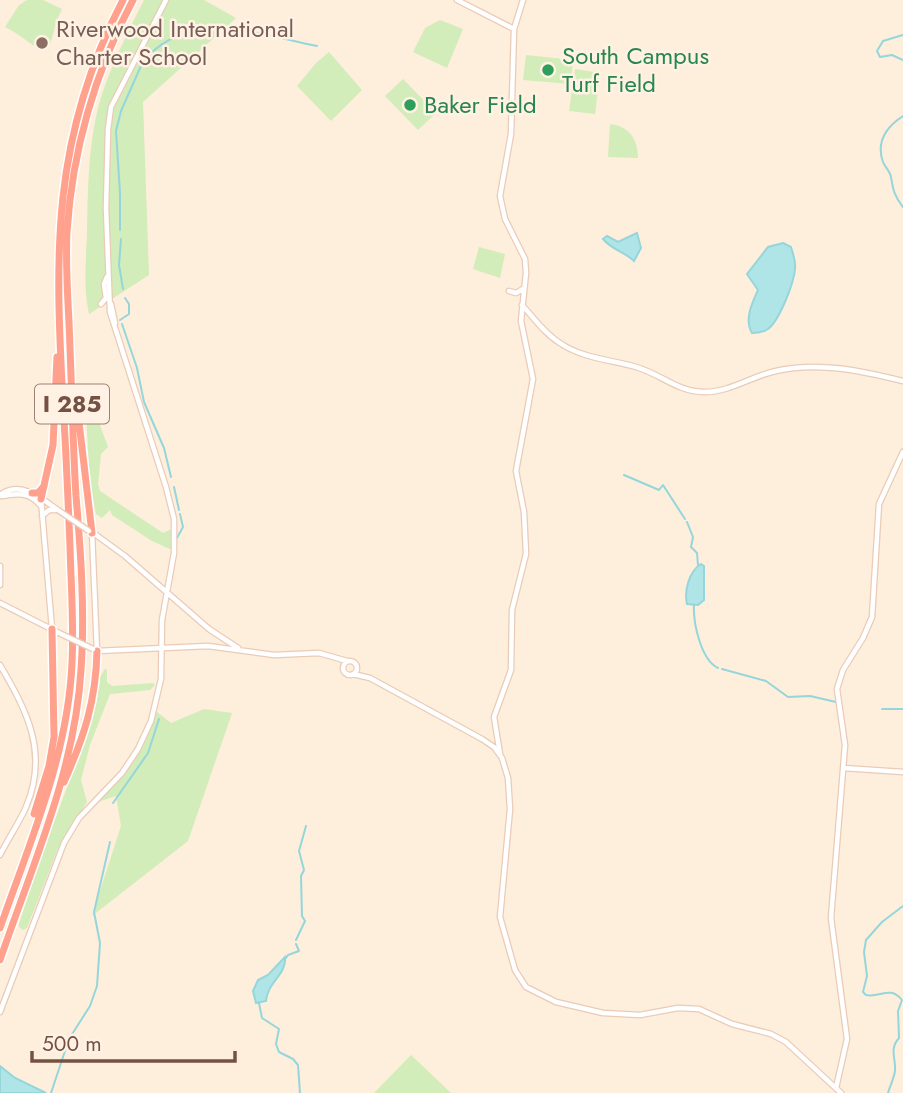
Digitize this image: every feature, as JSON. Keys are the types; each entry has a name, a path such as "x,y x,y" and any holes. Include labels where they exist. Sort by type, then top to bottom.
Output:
{"highway":[{"name":"I 285","path":"0,928 59,754 71,687 72,602 58,247 68,158 91,71 123,0"},
{"name":"I 285","path":"0,960 50,815 73,734 82,651 67,233 75,169 95,89 133,0"},
{"path":"41,503 54,438 55,377 60,335"},
{"path":"70,340 90,532"},
{"path":"32,493 40,492 46,483"},
{"path":"17,880 52,747 56,631"},
{"path":"50,815 88,724 94,697 97,661 95,650"},
{"path":"97,661 107,652"}],"street":[{"path":"0,1012 64,843 79,818 128,765 145,735 159,690 162,624 175,537 173,510 114,324 110,303 107,276 108,129 111,107 166,0"},
{"path":"457,0 514,29"},
{"path":"523,0 514,29 510,134 500,196 505,219 523,255 526,273 520,318 533,375 516,471 524,512 526,554 512,610 512,664 495,712 495,733 508,778 510,809 500,917 515,970 526,987 556,1002 603,1013 640,1014 678,1008 699,1009 732,1024 773,1035 786,1042 841,1093"},
{"path":"101,304 106,298 104,284 107,276"},
{"path":"509,291 518,293 524,286"},
{"path":"521,305 554,339 565,346 643,369 679,388 692,391 713,391 774,371 804,368 836,367 903,381"},
{"path":"520,318 530,314"},
{"path":"836,1088 848,1039 831,919 845,737 837,685 872,617 879,504 903,452"},
{"path":"0,496 17,489 32,493 41,503 56,631"},
{"path":"0,496 15,493 26,495 58,510 125,556 209,629 228,643 246,651"},
{"path":"42,516 49,510 58,510"},
{"path":"90,532 95,650"},
{"path":"0,566 0,585"},
{"path":"154,581 165,582 171,573"},
{"path":"2,605 95,650 107,652 208,646 274,655 311,653 354,662 370,678 485,740 500,754"},
{"path":"208,646 213,639 209,629"},
{"path":"330,657 343,667 346,673 370,678"},
{"path":"343,667 347,661"},
{"path":"0,665 28,718 35,757 29,798 0,855"},
{"path":"353,674 358,667"},
{"path":"485,740 495,733"},
{"path":"491,744 495,733"},
{"path":"843,768 903,772"}],"green space":[{"path":"27,0 43,0 62,9 48,49 43,51 5,27 19,5"},
{"path":"144,0 204,0 236,18 143,102 149,275 89,314 86,293 88,181 94,128 111,70"},
{"path":"440,20 463,29 447,68 413,52 425,28"},
{"path":"329,52 362,90 331,121 297,86"},
{"name":"South Campus Turf Field","path":"526,55 573,60 571,84 523,80"},
{"path":"575,69 600,73 595,114 569,111"},
{"name":"Baker Field","path":"403,79 436,113 418,130 385,96"},
{"path":"610,124 622,127 631,135 638,158 608,157"},
{"path":"479,247 505,254 500,278 473,269"},
{"path":"95,412 108,447 101,454 98,484 100,491 163,533 172,531 172,550 152,541 112,515 110,510 102,518 96,514 90,484 86,413"},
{"path":"105,669 107,682 112,686 155,685 150,690 110,694 90,745 81,780 87,802 58,848 27,928 23,930 19,924 88,731 100,677"},
{"path":"204,709 232,713 188,841 92,916 121,826 116,796 98,802 132,760 146,737 156,711 171,723"},
{"path":"411,1055 451,1093 374,1093"}],"water":[{"path":"637,233 641,248 634,261 603,239 607,236 618,242"},
{"path":"783,243 791,247 795,263 789,292 772,325 764,331 752,333 749,317 758,290 747,274 768,247"},
{"path":"701,564 704,566 704,600 698,605 687,604 688,582 693,571"},
{"path":"285,957 283,969 266,1001 256,1003 253,991 258,980 268,975"},
{"path":"0,1066 15,1078 46,1093 0,1093"}],"waterway":[{"path":"147,57 165,42 185,33 206,29 251,32 317,46"},
{"path":"903,35 883,41 877,51 880,57 892,55 903,60"},
{"path":"120,230 116,131 121,111 144,59"},
{"path":"903,116 887,130 881,148 894,192 903,207"},
{"path":"121,239 119,265 123,289"},
{"path":"120,320 129,314 129,304 125,298"},
{"path":"122,324 137,368 144,402 164,448 171,477"},
{"path":"624,475 659,490 663,485 685,519"},
{"path":"174,487 179,510"},
{"path":"177,538 183,527 180,514"},
{"path":"687,522 693,537 691,547 697,553 698,565"},
{"path":"694,605 697,631 703,649 712,664 718,668"},
{"path":"722,669 766,681 788,697 810,696 836,702"},
{"path":"882,709 903,709"},
{"path":"113,803 148,753 159,719"},
{"path":"296,940 305,921 302,916 301,876 304,870 299,851 306,826"},
{"path":"51,1093 69,1039 90,1006 97,986 100,943 94,912 110,842"},
{"path":"888,1093 895,1071 894,1050 899,1038 898,1011 902,1000 893,993 866,995 863,992 867,976 864,952 866,940 882,922 903,906"},
{"path":"286,958 299,951 296,944"},
{"path":"259,1003 262,1018 279,1029 276,1044 279,1052 293,1059 298,1065 300,1093"}],"place":[{"name":"Riverwood International Charter School","path":"42,43"},
{"name":"South Campus Turf Field","path":"548,70"},
{"name":"Baker Field","path":"410,105"}]}
